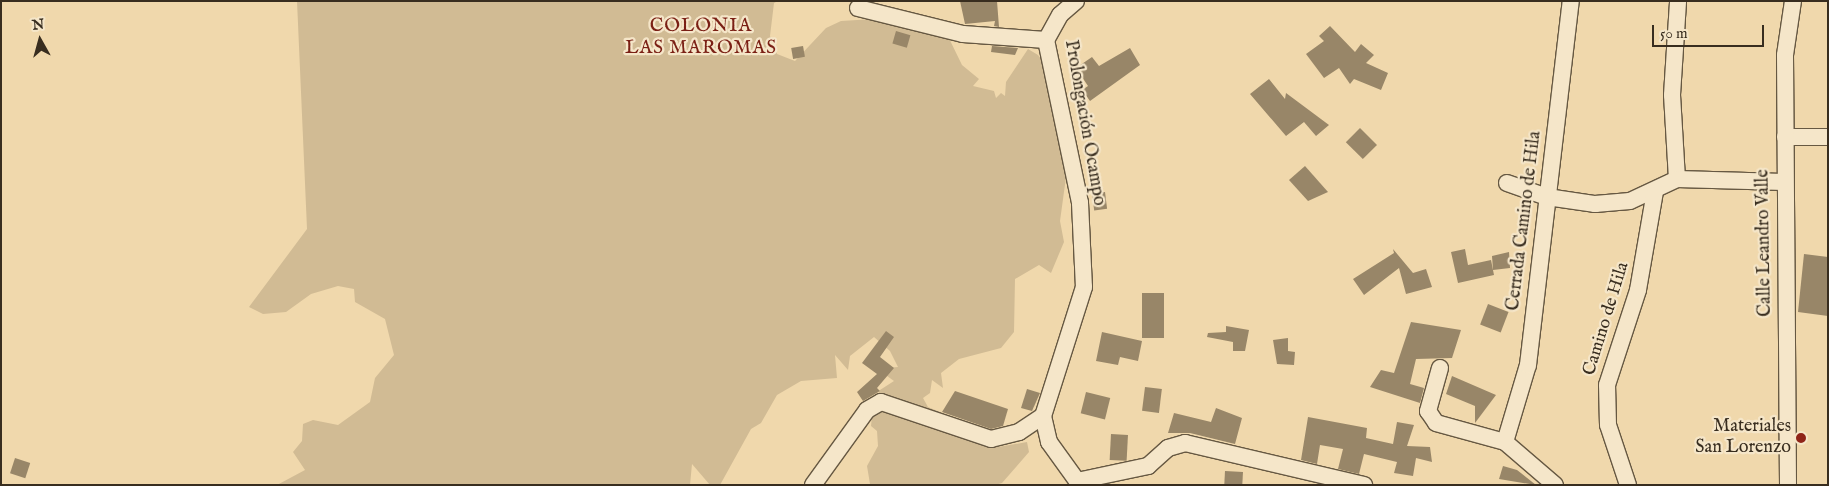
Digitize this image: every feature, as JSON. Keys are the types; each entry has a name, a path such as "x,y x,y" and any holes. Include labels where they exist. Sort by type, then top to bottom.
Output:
{"street":[{"name":"Prolongación Ocampo","path":"1043,416 1084,287 1080,204 1046,40 1060,15 1076,1"},
{"name":"Cerrada Camino de Hila","path":"1505,442 1528,365 1571,1"},
{"path":"1676,180 1672,95 1678,1"},
{"name":"Calle Leandro Valle","path":"1788,485 1784,137 1786,29 1793,1"},
{"path":"858,8 963,34 1046,40"},
{"path":"1784,137 1828,137"},
{"path":"1507,183 1547,197 1605,204 1656,192 1676,180 1784,182"},
{"name":"Camino de Hila","path":"1628,485 1608,425 1606,385 1638,290 1656,192"},
{"path":"1440,368 1430,396 1430,416 1446,427 1505,442 1554,485"},
{"path":"813,485 867,410 881,402 991,439 1019,432 1043,416 1049,442 1079,483 1148,466 1168,448 1185,443 1364,485"}],"shaded area":[{"path":"297,1 778,1 774,3 770,36 777,54 795,61 826,28 841,21 889,18 901,27 941,22 962,65 979,79 973,86 994,91 996,98 1001,93 1005,96 1006,82 1028,49 1038,55 1048,68 1067,170 1060,221 1064,242 1051,273 1039,265 1015,279 1014,332 1001,348 959,359 941,373 943,388 932,380 930,393 923,398 928,407 954,418 998,447 1027,442 1029,452 1002,483 995,485 870,484 867,466 878,446 877,431 871,426 873,405 880,390 894,381 883,373 886,368 898,367 890,351 874,337 850,356 848,370 835,355 837,378 801,381 777,395 761,423 751,429 720,485 710,485 692,464 690,485 277,485 305,470 293,452 302,441 303,424 313,420 338,425 370,402 375,378 394,355 385,319 355,302 354,289 338,286 311,294 286,312 263,314 249,307 307,229"}],"building":[{"path":"960,1 997,1 999,27 994,26 995,21 965,24"},
{"path":"1330,26 1355,52 1361,44 1374,55 1366,63 1388,73 1381,90 1354,79 1350,84 1339,68 1324,78 1306,54 1324,41 1319,36"},
{"path":"896,31 910,35 907,48 892,43"},
{"path":"803,46 805,57 793,59 791,48"},
{"path":"992,46 1018,48 1015,55 991,52"},
{"path":"1130,48 1140,65 1090,101 1082,90 1088,86 1076,68 1092,57 1099,66"},
{"path":"1269,79 1285,99 1286,93 1329,125 1316,136 1304,122 1286,136 1250,94"},
{"path":"1360,128 1377,145 1363,159 1346,142"},
{"path":"1305,166 1328,192 1308,201 1289,180"},
{"path":"1105,192 1107,209 1094,210 1092,194"},
{"path":"1393,249 1413,273 1426,269 1432,287 1406,294 1399,268 1364,295 1353,279 1394,253"},
{"path":"1465,249 1468,265 1491,260 1494,275 1458,283 1451,252"},
{"path":"1509,252 1510,268 1493,270 1492,256"},
{"path":"1804,254 1828,257 1828,316 1798,312"},
{"path":"1142,293 1164,293 1164,338 1142,338"},
{"path":"1488,304 1509,312 1501,332 1480,325"},
{"path":"1411,322 1461,330 1452,358 1416,359 1410,384 1424,388 1420,403 1370,387 1381,370 1394,373"},
{"path":"1226,326 1249,330 1245,351 1233,351 1233,342 1207,337 1208,333 1226,332"},
{"path":"886,331 894,337 880,357 894,368 877,388 880,391 863,401 857,392 877,374 862,363"},
{"path":"1102,332 1142,341 1138,361 1120,357 1118,365 1096,361"},
{"path":"1288,338 1288,351 1295,352 1294,365 1277,364 1273,340"},
{"path":"1452,376 1496,395 1475,423 1475,406 1446,394"},
{"path":"1145,387 1162,389 1159,413 1142,411"},
{"path":"1027,389 1040,393 1032,411 1021,408"},
{"path":"955,391 1008,409 1003,426 991,429 942,412"},
{"path":"1086,392 1110,398 1105,419 1081,413"},
{"path":"1216,408 1242,418 1235,444 1190,433 1168,433 1174,413 1211,422"},
{"path":"1308,417 1367,428 1366,438 1393,444 1397,422 1414,425 1407,446 1430,447 1432,462 1416,458 1413,476 1394,473 1397,462 1364,454 1359,474 1338,469 1343,449 1320,445 1317,464 1301,460"},
{"path":"1111,434 1128,435 1127,461 1110,460"},
{"path":"15,458 30,463 25,478 10,473"},
{"path":"1503,466 1517,470 1536,485 1499,479"},
{"path":"1225,471 1243,472 1242,485 1224,485"}],"place":[{"name":"Materiales San Lorenzo","path":"1801,438"}],"district":[{"name":"COLONIA LAS MAROMAS","path":"701,38"}]}
